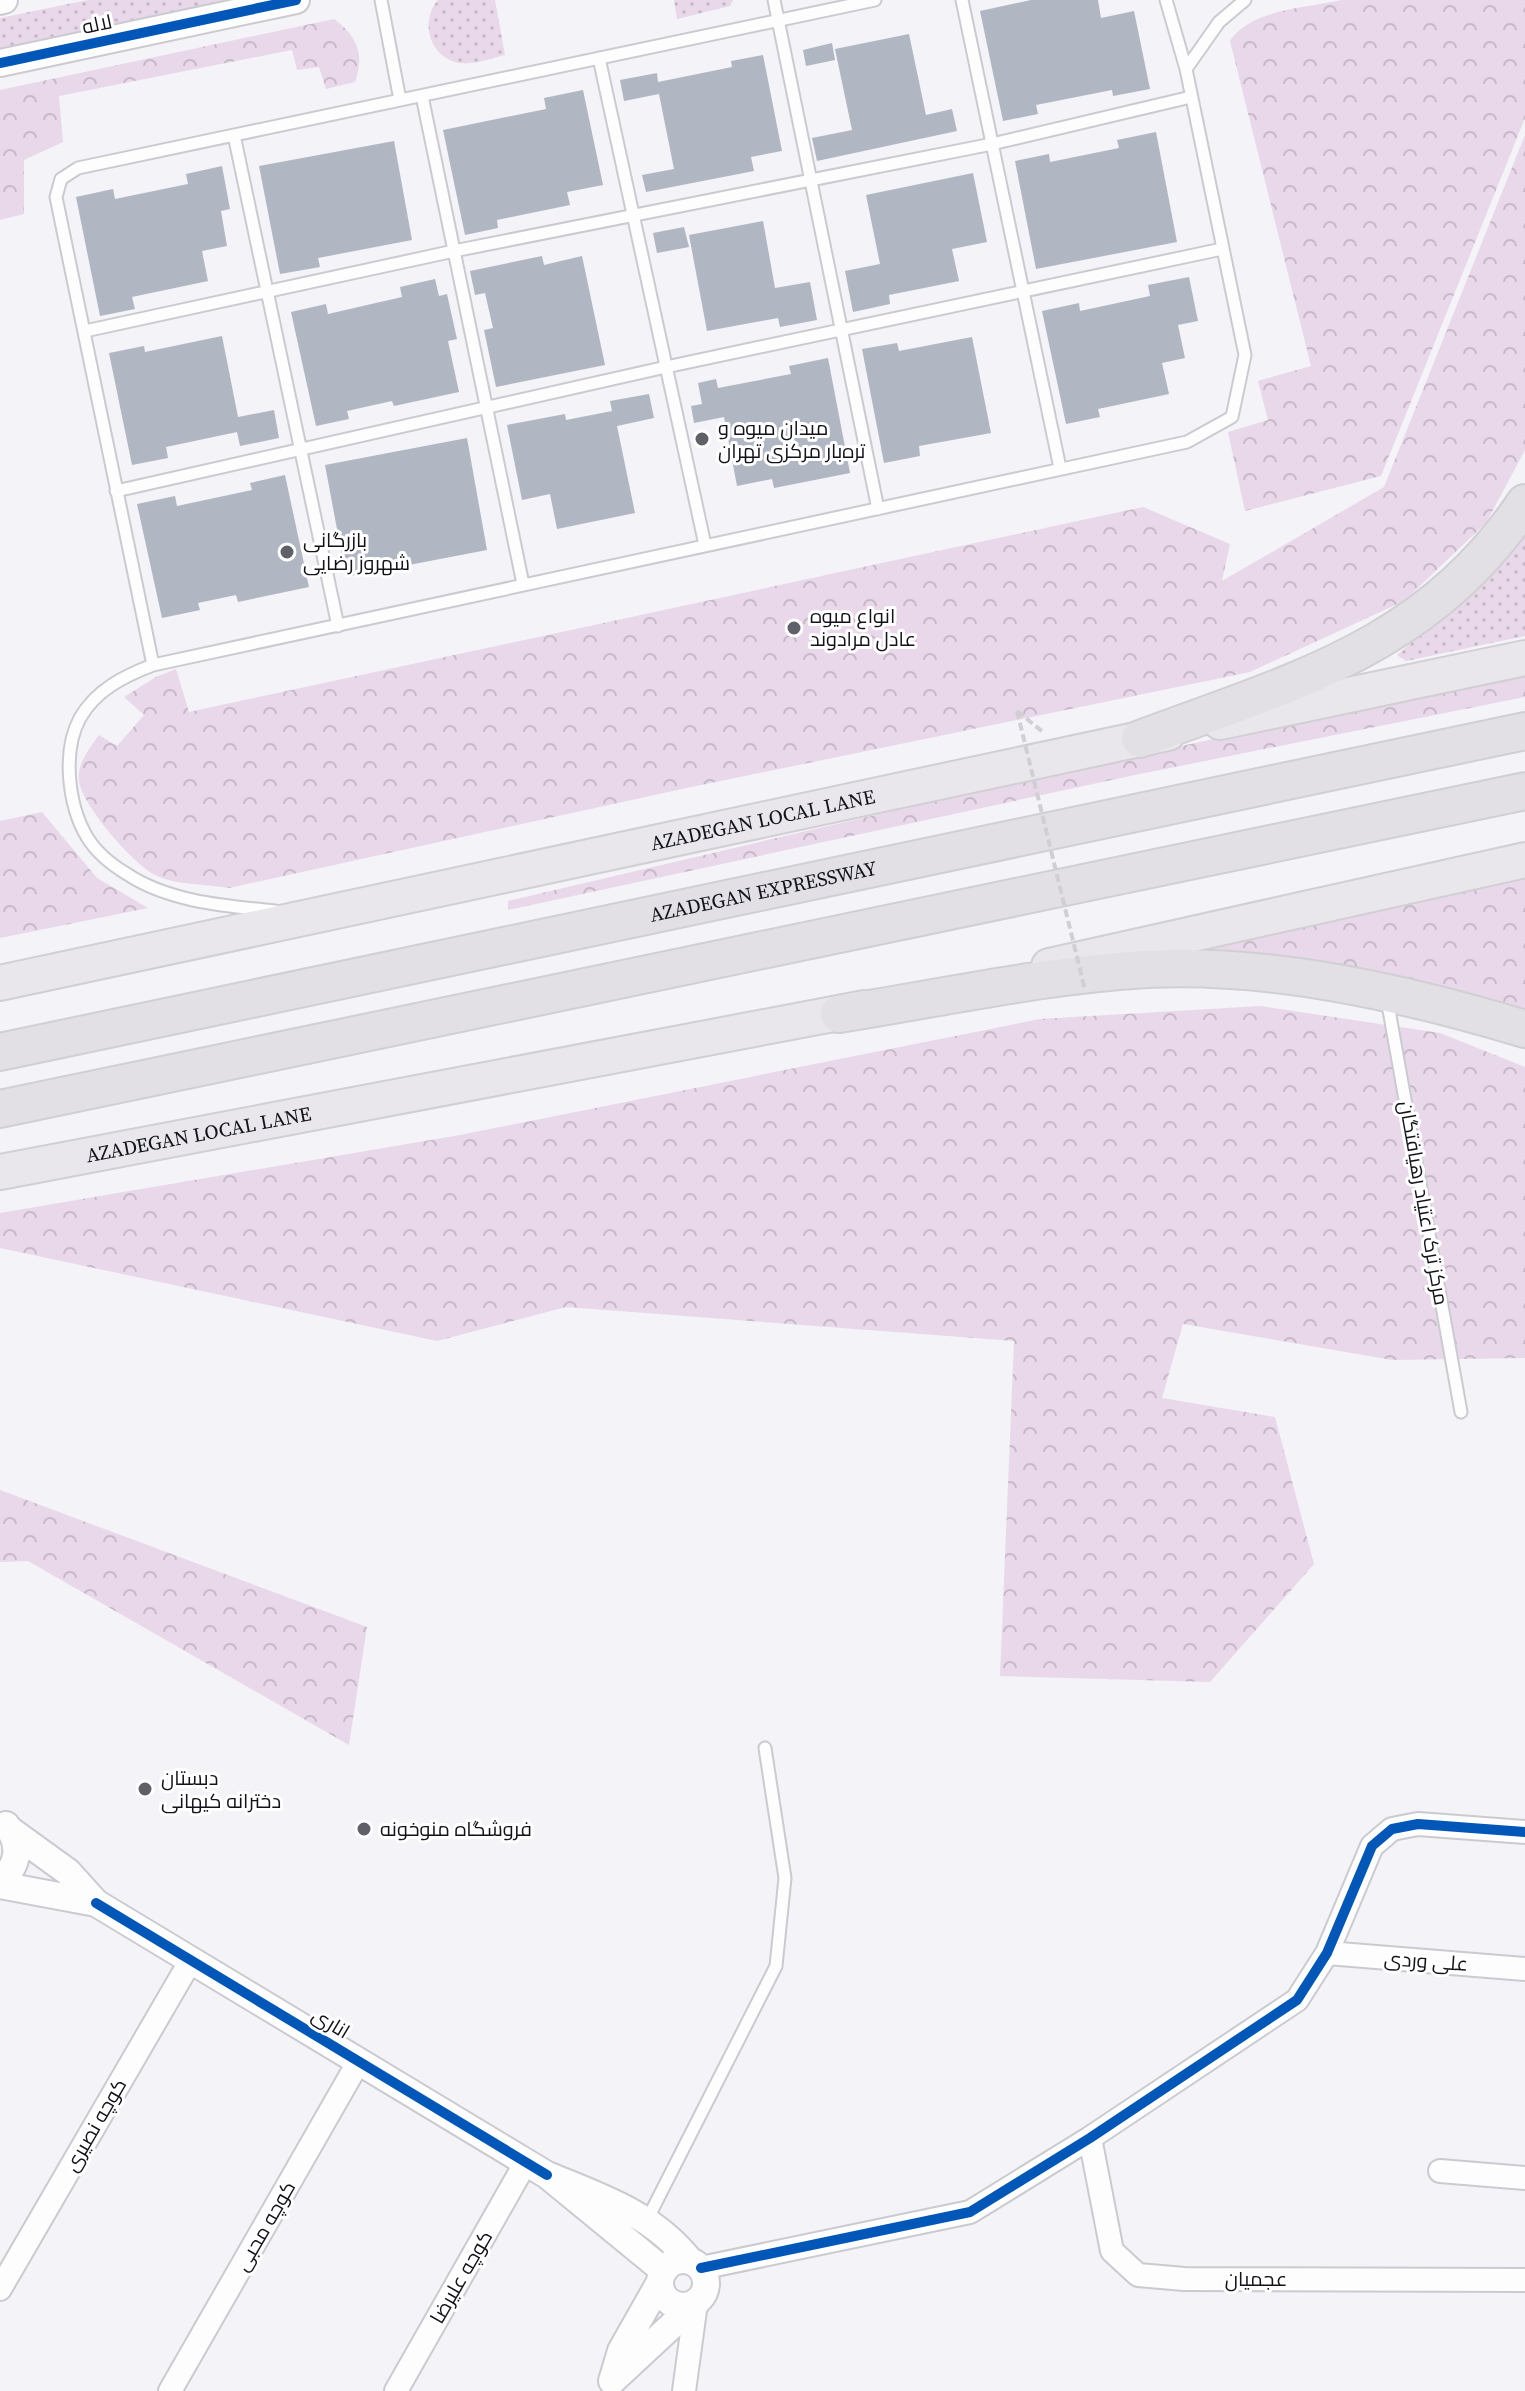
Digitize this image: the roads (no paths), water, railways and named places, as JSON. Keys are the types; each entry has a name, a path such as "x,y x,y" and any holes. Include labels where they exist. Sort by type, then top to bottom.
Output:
{"highway":[{"path":"1140,739 1315,674 1389,636 1426,612 1461,580 1506,531 1525,503"},
{"name":"AZADEGAN EXPRESSWAY","path":"0,1052 1525,731"},
{"path":"0,1109 1525,791"},
{"path":"839,1014 1103,973 1148,969 1253,973 1386,994 1525,1029"}],"main road":[{"name":"AZADEGAN LOCAL LANE","path":"0,983 1525,658"},
{"name":"AZADEGAN LOCAL LANE","path":"0,1172 839,1014 1525,860"}],"street":[{"name":"لاله","path":"0,63 296,0"},
{"path":"610,2386 621,2351 662,2276 675,2262 695,2265 970,2212 1090,2138 1297,2000 1327,1953 1372,1846 1392,1829 1418,1824 1525,1832"},
{"name":"اناری","path":"5,1825 68,1872 96,1903 537,2169 647,2220 672,2239 695,2265"},
{"path":"0,1883 15,1860 17,1850 5,1825"},
{"name":"اناری","path":"0,1883 96,1903"},
{"name":"علی وردی","path":"1327,1953 1525,1969"},
{"name":"کوچه نصیری","path":"0,2289 191,1960"},
{"name":"کوچه محبی","path":"170,2391 359,2061"},
{"name":"عجمیان","path":"1090,2138 1112,2251 1138,2275 1184,2279 1525,2280"},
{"name":"اناری","path":"537,2169 662,2276"},
{"name":"کوچه علیرضا","path":"396,2391 537,2169"},
{"path":"1440,2171 1525,2178"},
{"path":"610,2386 696,2303 706,2285 695,2265"},
{"path":"662,2276 664,2296 675,2305 696,2303"},
{"path":"684,2391 696,2303"}],"lane":[{"path":"381,0 400,100"},
{"path":"774,0 878,509"},
{"path":"153,665 56,197 61,179 78,168 875,0"},
{"path":"962,0 1060,468"},
{"path":"315,914 218,906 174,894 129,876 101,854 87,837 69,780 72,745 80,719 102,692 124,676 153,665 1187,442 1232,417 1245,355 1186,69 1166,0"},
{"path":"1186,69 1219,22 1245,0"},
{"path":"599,58 705,545"},
{"path":"422,96 523,584"},
{"path":"85,331 454,251 992,144 1191,97"},
{"path":"234,135 338,626"},
{"path":"116,491 666,367 1222,249"},
{"name":"مرکز ترک اعتیاد رهیافتگان","path":"1386,994 1461,1412"},
{"path":"647,2220 776,1966 785,1878 765,1748"}],"place":[{"name":"میدان میوه و تره‌بار مرکزی تهران","path":"702,439"},
{"name":"بازرگانی شهروز رضایی","path":"287,552"},
{"name":"انواع میوه عادل مرادوند","path":"794,628"},
{"name":"دبستان دخترانه کیهانی","path":"145,1789"},
{"name":"فروشگاه منوخونه","path":"364,1829"}]}
